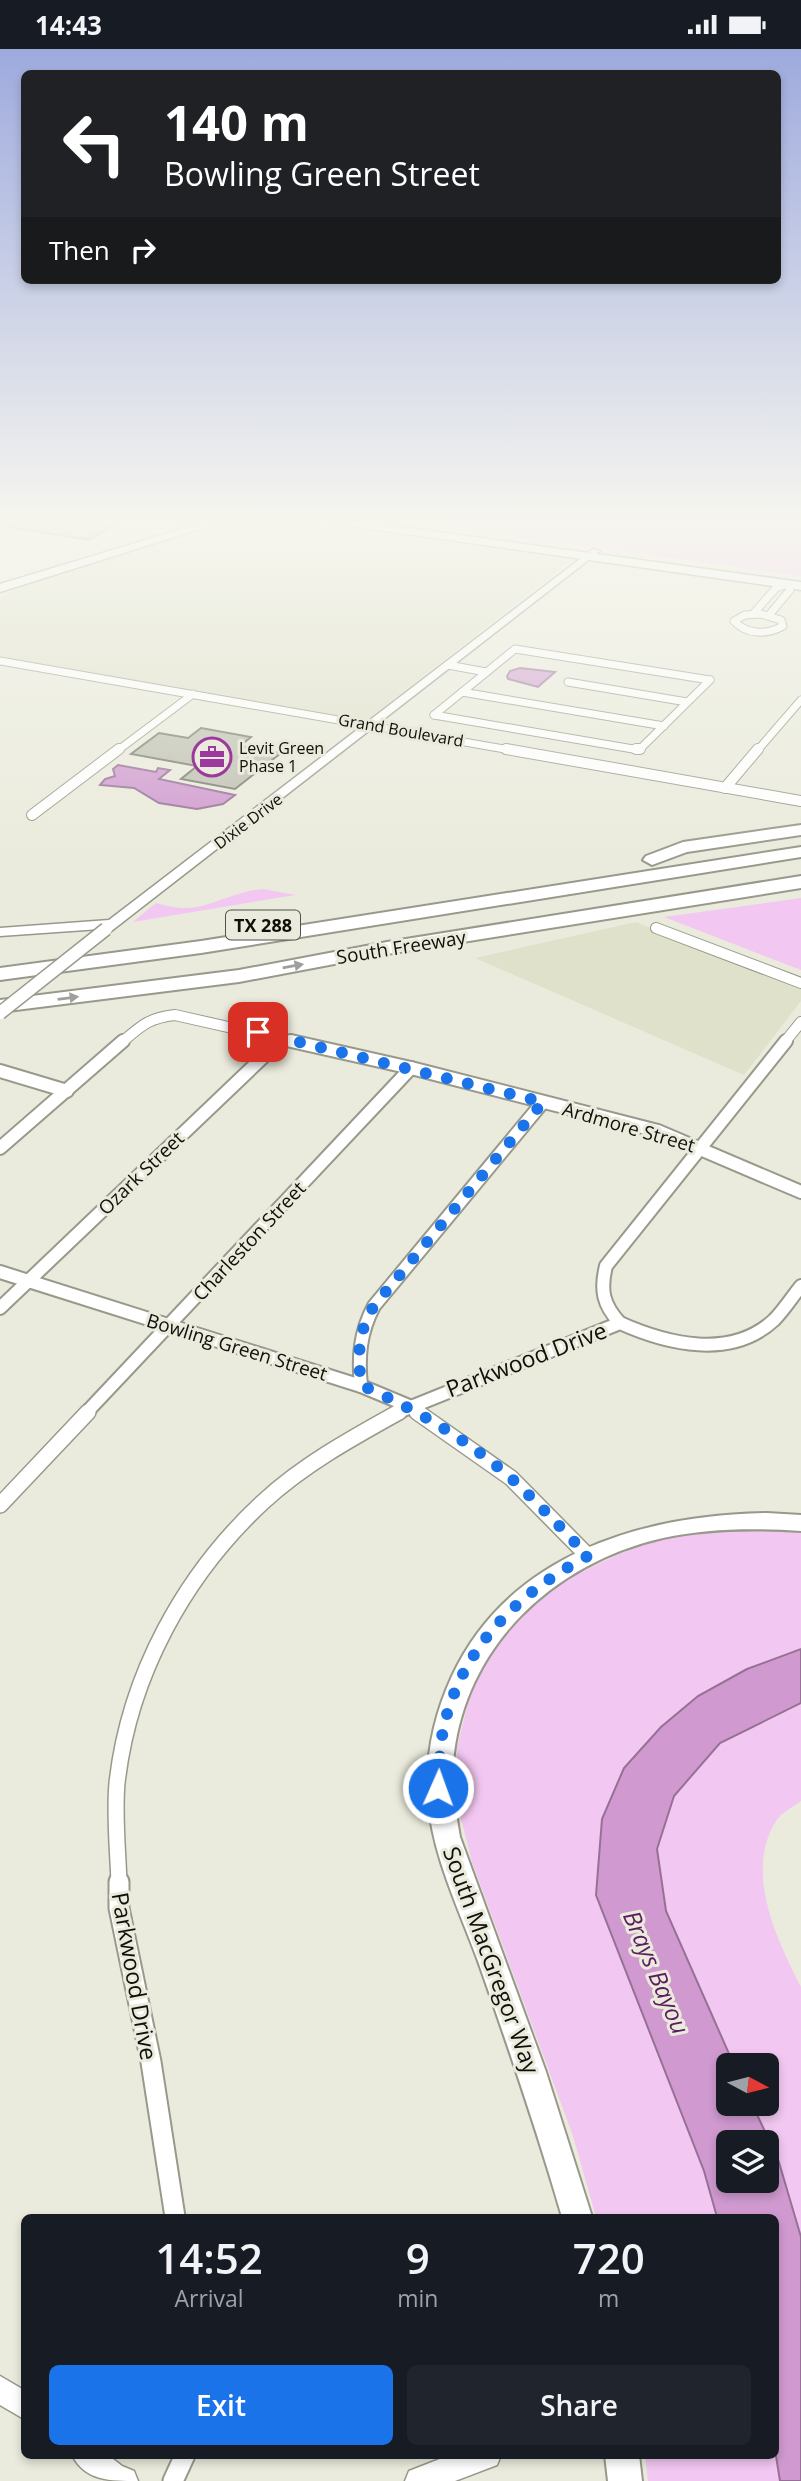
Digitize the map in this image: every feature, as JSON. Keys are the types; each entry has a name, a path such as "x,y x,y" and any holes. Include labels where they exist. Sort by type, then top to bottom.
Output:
{"highway":[{"path":"652,860 683,847 801,830"},
{"name":"TX 288","path":"0,957 112,946 273,924 652,860 801,841"},
{"path":"0,974 219,946 686,868 801,852"},
{"path":"0,984 208,959 594,895 801,865"},
{"name":"South Freeway","path":"0,1006 239,975 801,883"},
{"path":"491,933 801,894"}],"main road":[{"name":"South MacGregor Way","path":"577,2214 549,2119 447,1838 438,1788 440,1751 448,1708 463,1674 486,1637 517,1603 555,1573 588,1556 627,1541 671,1529 729,1521 801,1523"},
{"path":"622,2459 625,2481"}],"street":[{"name":"Dixie Drive","path":"0,1013 488,634"},
{"path":"515,649 710,680 639,750 434,715 489,670 515,649"},
{"name":"Grand Boulevard","path":"0,661 801,801"},
{"path":"451,663 489,670"},
{"path":"568,682 687,702"},
{"path":"462,692 664,726"},
{"path":"32,815 193,694"},
{"path":"725,787 799,705"},
{"path":"0,932 109,926"},
{"path":"656,928 801,983"},
{"name":"Ardmore Street","path":"67,1091 145,1022 165,1015 283,1038 411,1068 658,1131 801,1192"},
{"path":"620,1323 606,1309 602,1290 606,1266 801,1022"},
{"name":"Ozark Street","path":"0,1307 283,1038"},
{"name":"Charleston Street","path":"0,1505 411,1068"},
{"path":"0,1071 67,1091"},
{"path":"0,1148 67,1091"},
{"path":"361,1385 358,1343 363,1324 374,1306 543,1102"},
{"name":"Bowling Green Street","path":"0,1272 361,1385 409,1406 511,1478 588,1556"},
{"name":"Parkwood Drive","path":"174,2214 151,2062 119,1908 117,1784 133,1708 156,1645 185,1595 228,1538 264,1502 307,1467 409,1406 620,1323 665,1341 707,1344 734,1341 756,1333 774,1321 801,1286"},
{"path":"0,2389 21,2404"},
{"path":"91,2459 113,2477 124,2481"},
{"path":"173,2481 183,2459"},
{"path":"419,2481 477,2459"}],"shaded area":[{"path":"0,634 477,634 364,722 0,656"},
{"path":"263,889 295,895 133,922 156,903 193,908"},
{"path":"801,898 801,970 664,917"},
{"path":"636,922 801,989 801,1001 744,1075 475,958"},
{"path":"751,1528 801,1531 801,1801 776,1821 767,1841 763,1862 764,1884 774,1927 801,1987 801,2481 648,2481 645,2459 779,2459 779,2214 595,2214 573,2136 472,1862 456,1799 457,1748 472,1686 490,1654 516,1619 557,1583 639,1545 698,1532"}],"water":[{"path":"520,668 555,672 538,687 508,679 510,671"},
{"path":"118,765 156,772 158,768 170,770 159,779 235,795 223,804 197,809 159,803 134,788 100,785 105,779 115,776 113,769"},
{"name":"Brays Bayou","path":"801,1649 801,1703 720,1743 674,1796 657,1849 666,1911 729,2053 716,2053 716,2116 758,2116 764,2130 716,2130 716,2193 779,2193 779,2162 801,2237 801,2481 780,2481 776,2459 779,2459 779,2214 716,2214 704,2171 596,1895 602,1819 624,1768 661,1727 698,1696 747,1669"}],"building":[{"name":"Levit Green Phase 1","path":"201,728 251,737 240,746 281,753 235,789 181,779 197,766 131,754 159,733 188,738"}],"place":[{"name":"Levit Green Phase 1","path":"212,757"}],"route":[{"path":"258,1032 543,1102 374,1306 363,1324 358,1343 361,1385 409,1406 488,1460 511,1478 588,1556 555,1573 517,1603 486,1637 463,1674 448,1708 440,1751 438,1788"}]}
